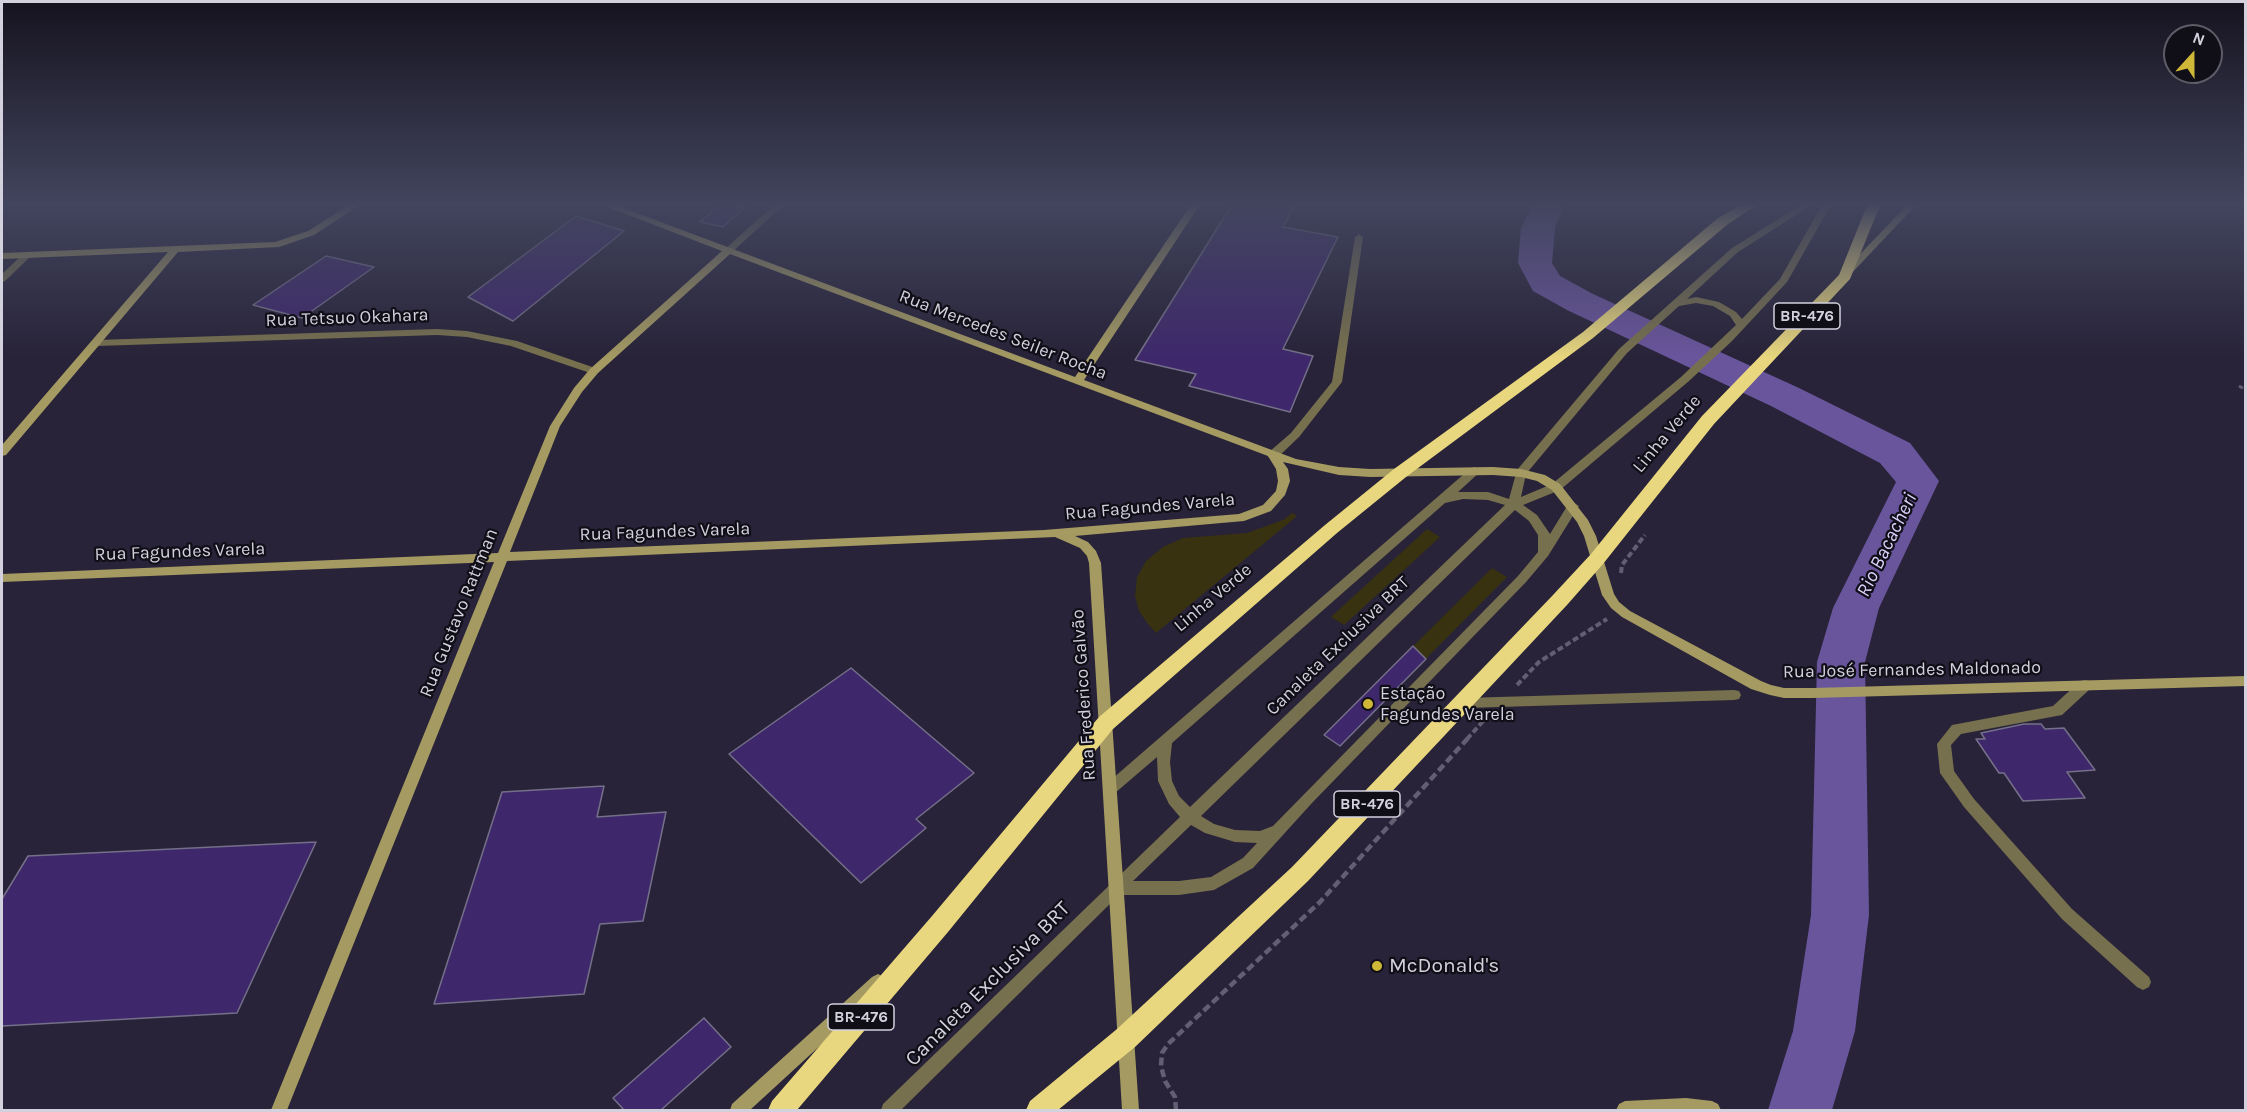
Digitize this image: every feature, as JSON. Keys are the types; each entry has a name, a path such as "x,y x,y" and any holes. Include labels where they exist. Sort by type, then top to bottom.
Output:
{"highway":[{"name":"Linha Verde","path":"781,1110 940,924 1106,723 1304,552 1400,473 1588,335 1683,255"},
{"name":"Linha Verde","path":"1039,1110 1126,1038 1300,874 1465,703 1597,559 1696,434 1845,276 1854,255"}],"main road":[{"path":"2,256 30,255"},
{"path":"2,452 171,255"},
{"name":"Rua Gustavo Rattman","path":"279,1110 555,426 578,390 594,371 724,255"},
{"name":"Rua Mercedes Seiler Rocha","path":"738,255 1273,455 1339,471 1521,473 1540,478 1556,487"},
{"path":"1077,382 1163,255"},
{"path":"1845,276 1865,255"},
{"name":"Rua Fagundes Varela","path":"2,578 1044,534 1240,518 1257,513 1275,500 1281,492 1284,481 1282,469 1273,455"},
{"name":"Rua José Fernandes Maldonado","path":"1556,487 1573,506 1590,536 1608,595 1615,605 1626,614 1756,685 1784,693 2246,681"},
{"name":"Rua Frederico Galvão","path":"1044,534 1075,540 1092,554 1095,563 1130,1110"},
{"path":"738,1110 940,924"},
{"path":"1625,1110 1686,1107 1711,1110"}],"street":[{"path":"2,279 27,255"},
{"path":"1273,455 1295,435 1336,382 1356,255"},
{"path":"1514,504 1521,473 1623,351 1730,255"},
{"name":"Canaleta Exclusiva BRT","path":"889,1110 1514,504 1556,487 1684,379 1728,339 1784,280 1799,255"},
{"path":"1678,303 1696,300 1716,304 1733,314 1741,325"},
{"name":"Rua Tetsuo Okahara","path":"96,343 437,332 467,334 502,341 594,371"},
{"name":"Canaleta Exclusiva BRT","path":"1110,789 1476,471"},
{"name":"Canaleta Exclusiva BRT","path":"1440,502 1462,495 1488,496 1514,504 1533,518 1544,535 1544,553"},
{"path":"1116,888 1179,888 1214,883 1248,863 1544,553 1573,506"},
{"path":"2085,685 2057,711 1958,729 1944,744 1947,772 1969,802 2067,914 2143,982"},
{"path":"1465,703 1734,695"},
{"path":"1165,742 1163,762 1165,781 1174,800 1190,817 1210,829 1234,836 1260,837 1280,829"}],"path":[{"path":"2239,386 2246,390"},
{"path":"1623,582 1622,565 1651,527"},
{"path":"1539,662 1602,622"},
{"path":"1176,1110 1175,1097 1165,1081 1161,1066 1162,1053 1168,1044 1320,902 1481,723"}],"shaded area":[{"path":"1292,513 1297,516 1156,633 1148,624 1139,611 1135,596 1137,577 1146,561 1163,547 1183,538 1247,533 1283,520"},
{"path":"1427,529 1440,537 1344,625 1331,617"},
{"path":"1492,568 1507,577 1412,673 1396,663"}],"building":[{"path":"524,255 595,255 513,321 468,297"},
{"path":"1201,255 1329,255 1283,349 1313,356 1290,412 1189,386 1196,374 1135,360"},
{"path":"326,256 374,267 302,318 253,305"},
{"name":"Estação Fagundes Varela","path":"1413,646 1426,659 1340,746 1324,735"},
{"path":"851,668 974,773 916,819 926,828 861,883 729,754"},
{"path":"2024,724 2041,724 2045,729 2064,728 2095,770 2067,772 2085,798 2023,801 2004,773 1999,773 1976,739 1985,739 1981,733"},
{"path":"604,786 597,817 666,812 643,921 600,924 584,994 434,1004 502,792"},
{"path":"316,842 237,1013 2,1026 2,899 28,856"},
{"path":"704,1018 731,1047 661,1110 624,1110 613,1098"}],"waterway":[{"name":"Rio Bacacheri","path":"1536,255 1535,263 1546,283 1580,302 1785,397 1895,453 1918,481 1856,608 1841,662 1840,915 1824,1031 1800,1110"}],"place":[{"name":"Estação Fagundes Varela","path":"1368,704"},
{"name":"McDonald's","path":"1377,966"}]}
